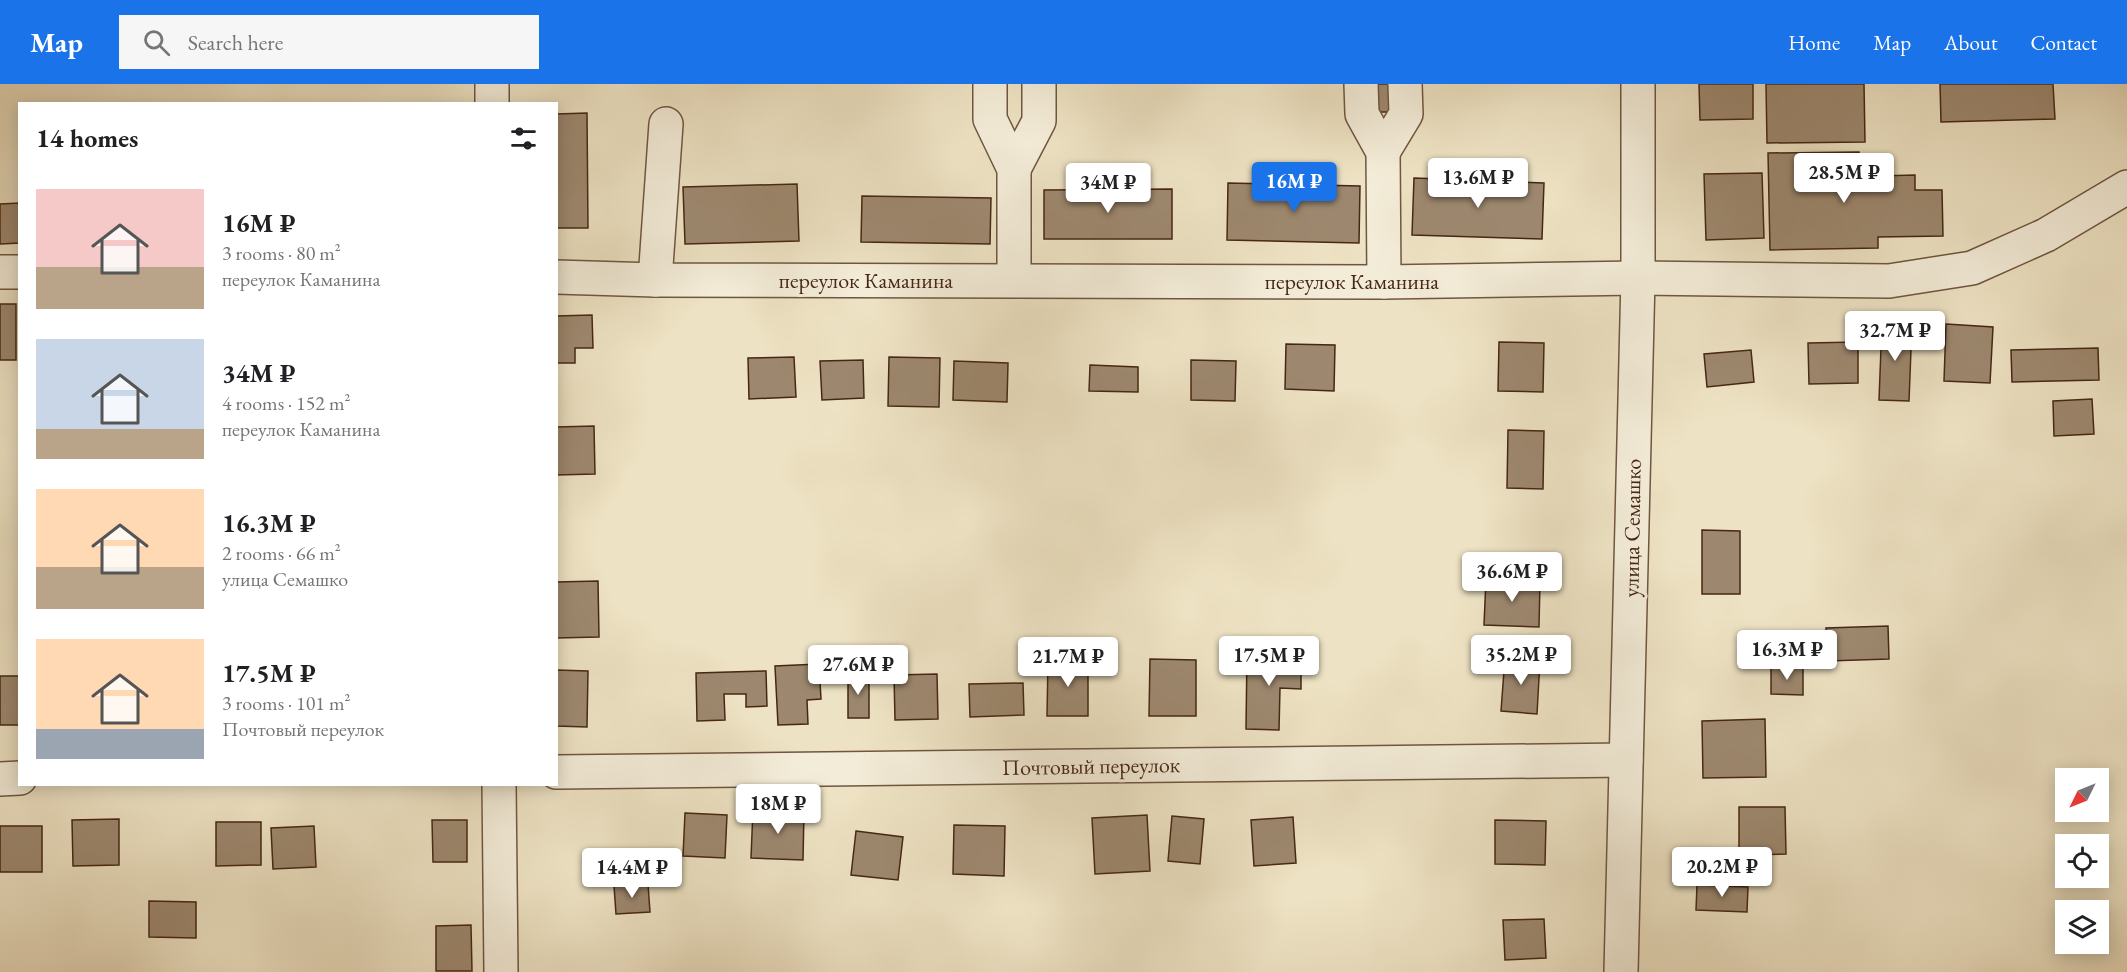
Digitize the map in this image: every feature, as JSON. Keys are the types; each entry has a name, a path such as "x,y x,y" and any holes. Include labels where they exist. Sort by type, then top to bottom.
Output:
{"street":[{"path":"492,84 492,102"},
{"path":"990,84 990,120 1014,169 1014,280"},
{"path":"1014,169 1039,121 1039,84"},
{"path":"1361,84 1362,114 1383,152 1384,282"},
{"path":"1383,152 1406,114 1405,84"},
{"name":"улица Семашко","path":"1621,972 1638,278 1638,84"},
{"path":"655,280 666,124"},
{"name":"переулок Каманина","path":"558,277 655,280 1384,282 1638,278 1889,281 1972,268 2046,235 2127,187"},
{"path":"0,272 18,272"},
{"name":"Почтовый переулок","path":"558,772 1626,760"},
{"path":"0,779 18,778"},
{"path":"499,786 501,972"}],"building":[{"path":"1368,84 1399,84 1399,112 1369,112"},
{"path":"1699,84 1753,84 1753,119 1700,120"},
{"path":"1766,84 1864,84 1865,142 1767,143"},
{"path":"1940,84 2053,84 2055,119 1941,122"},
{"path":"587,113 588,228 558,228 558,114"},
{"path":"1859,152 1860,169 1877,169 1877,176 1915,175 1915,190 1942,190 1943,236 1878,237 1878,248 1770,250 1768,153"},
{"path":"1762,173 1764,238 1706,240 1704,174"},
{"path":"1414,178 1544,183 1542,239 1412,235"},
{"path":"1228,183 1360,186 1359,243 1227,240"},
{"path":"797,184 799,241 685,244 683,187"},
{"path":"1172,189 1172,239 1044,239 1044,190"},
{"path":"862,196 991,198 990,244 861,242"},
{"path":"18,203 18,243 0,244 0,204"},
{"path":"0,304 16,304 16,360 0,360"},
{"path":"592,315 593,348 575,348 575,363 558,363 558,316"},
{"path":"1882,322 1912,324 1909,401 1879,400"},
{"path":"1946,324 1993,327 1990,383 1944,381"},
{"path":"1499,342 1544,343 1543,392 1498,391"},
{"path":"1858,342 1858,383 1809,384 1808,343"},
{"path":"1286,344 1335,345 1334,391 1285,389"},
{"path":"2098,348 2099,380 2012,382 2011,350"},
{"path":"1751,350 1754,382 1707,387 1704,354"},
{"path":"794,357 796,397 749,399 748,358"},
{"path":"889,357 940,358 939,407 888,406"},
{"path":"863,360 864,398 822,400 820,361"},
{"path":"1191,360 1236,361 1235,401 1191,400"},
{"path":"954,361 1008,363 1007,402 953,400"},
{"path":"1090,365 1138,367 1138,392 1089,391"},
{"path":"2092,399 2094,434 2054,436 2053,401"},
{"path":"594,426 595,474 558,475 558,427"},
{"path":"1508,430 1544,431 1543,489 1507,488"},
{"path":"1702,530 1740,531 1740,594 1702,594"},
{"path":"1486,579 1540,582 1539,627 1484,625"},
{"path":"598,581 599,637 558,638 558,582"},
{"path":"1888,626 1889,659 1827,661 1826,628"},
{"path":"1247,653 1301,654 1301,689 1280,688 1279,730 1246,729"},
{"path":"1505,657 1540,660 1537,714 1501,711"},
{"path":"1150,659 1196,660 1196,716 1149,716"},
{"path":"1048,660 1088,660 1088,716 1047,716"},
{"path":"819,664 821,699 807,700 808,724 778,725 775,666"},
{"path":"1771,667 1803,667 1803,695 1771,694"},
{"path":"558,670 588,671 587,727 558,726"},
{"path":"766,671 767,706 746,707 746,694 724,694 725,720 697,721 696,673"},
{"path":"937,674 938,719 895,720 894,675"},
{"path":"848,675 869,675 869,718 848,718"},
{"path":"0,676 18,676 18,725 0,725"},
{"path":"1023,683 1024,715 970,717 969,684"},
{"path":"1765,719 1766,777 1703,778 1702,721"},
{"path":"1739,807 1785,807 1786,854 1739,855"},
{"path":"753,809 804,811 803,860 751,858"},
{"path":"685,813 727,815 725,858 683,856"},
{"path":"1147,815 1150,871 1095,874 1092,818"},
{"path":"1172,816 1204,819 1200,864 1168,861"},
{"path":"1293,817 1296,863 1254,866 1251,820"},
{"path":"119,819 119,865 73,866 72,820"},
{"path":"432,820 467,820 467,862 433,862"},
{"path":"1495,820 1546,821 1545,865 1495,864"},
{"path":"216,822 261,822 261,865 216,866"},
{"path":"954,825 1005,826 1004,876 953,874"},
{"path":"0,826 42,826 42,872 0,872"},
{"path":"314,826 316,867 273,869 271,828"},
{"path":"856,831 903,837 898,880 851,875"},
{"path":"648,884 650,912 616,914 614,886"},
{"path":"1697,885 1748,887 1747,912 1696,910"},
{"path":"149,901 196,902 196,938 149,937"},
{"path":"1544,919 1546,958 1505,960 1503,920"},
{"path":"471,925 472,971 436,971 436,926"}]}
